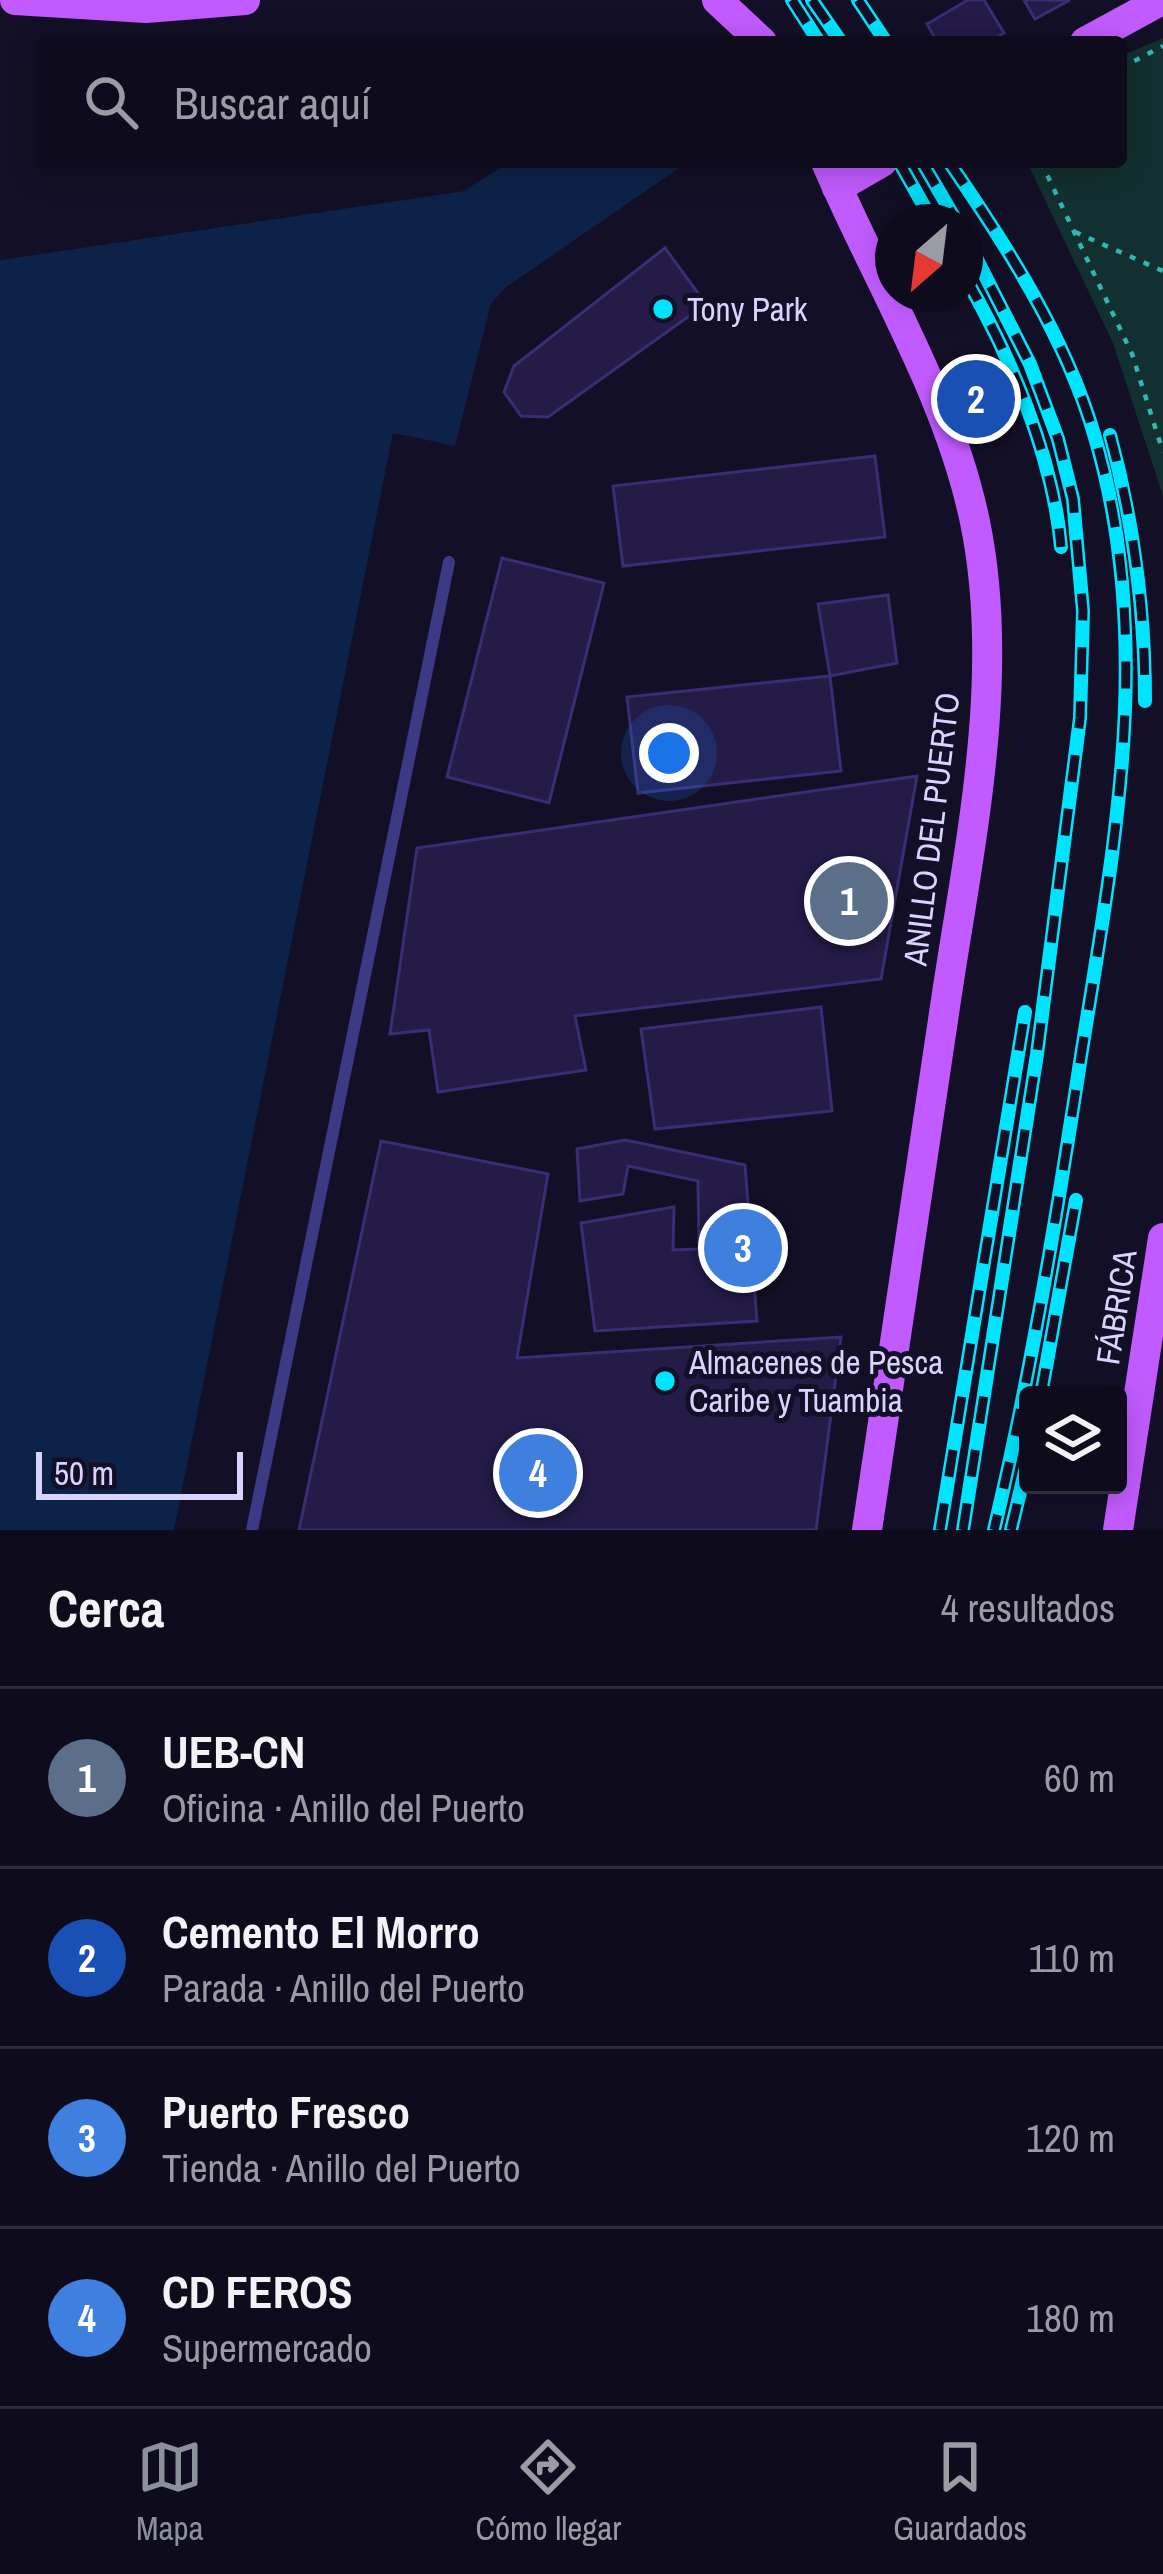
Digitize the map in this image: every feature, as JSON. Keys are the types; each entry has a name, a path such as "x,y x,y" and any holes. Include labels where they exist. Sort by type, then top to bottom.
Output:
{"main road":[{"path":"19,0 146,8 245,0"},
{"path":"717,0 756,36"},
{"path":"1095,36 1149,0"},
{"path":"1113,25 1162,0"},
{"path":"1113,25 1163,10"},
{"name":"ANILLO DEL PUERTO","path":"831,175 962,476 982,563 986,621 980,749 966,862 867,1530"},
{"name":"FÁBRICA","path":"1118,1530 1163,1238"}],"lane":[{"path":"251,1530 449,562"}],"path":[{"path":"1127,65 1163,46"},
{"path":"1044,168 1132,354 1163,452"},
{"path":"1072,230 1163,271"}],"green space":[{"path":"1163,38 1163,496 1113,343 1030,168 1127,168 1127,53"}],"water":[{"path":"500,168 679,168 506,287 491,304 455,446 393,434 174,1530 0,1530 0,260 464,191"}],"pier":[{"path":"351,200 352,206 0,260 0,254"},
{"path":"393,433 442,443 441,449 398,440 178,1530"}],"building":[{"path":"968,0 984,0 1004,33 934,36 927,24"},
{"path":"1024,0 1070,0 1035,19"},
{"path":"665,248 706,304 548,417 521,416 504,392 514,366"},
{"path":"875,456 885,537 623,566 613,486"},
{"path":"502,558 604,583 549,803 447,777"},
{"path":"888,595 897,663 830,676 818,604"},
{"path":"830,676 841,771 638,793 627,697"},
{"path":"917,776 881,979 575,1016 586,1070 438,1092 429,1030 390,1034 417,848"},
{"path":"821,1007 832,1111 655,1129 641,1029"},
{"path":"625,1140 745,1165 757,1321 595,1331 581,1223 674,1207 673,1250 699,1249 698,1181 628,1166 623,1194 580,1201 577,1149"},
{"path":"381,1141 548,1174 517,1358 841,1337 816,1530 299,1530"}],"railway":[{"path":"792,0 815,36"},
{"path":"812,0 837,36"},
{"path":"858,0 882,36"},
{"path":"902,168 923,204"},
{"path":"926,168 946,204"},
{"path":"953,168 1032,292 1082,398 1113,512 1126,667 1123,745 1106,900 1042,1294 994,1530"},
{"path":"963,1530 1037,1054 1080,718 1083,611 1073,499 1058,439 1030,364 983,271"},
{"path":"983,311 1039,442 1061,547"},
{"path":"1110,435 1136,567 1145,701"},
{"path":"940,1530 1025,1012"},
{"path":"1043,1386 1076,1200"},
{"path":"1011,1530 1020,1494"}],"place":[{"name":"Tony Park","path":"663,309"},
{"name":"Cemento El Morro","path":"976,399"},
{"name":"UEB-CN","path":"849,901"},
{"name":"Puerto Fresco","path":"743,1248"},
{"name":"Almacenes de Pesca Caribe y Tuambia","path":"665,1381"},
{"name":"CD FEROS","path":"538,1473"}]}
